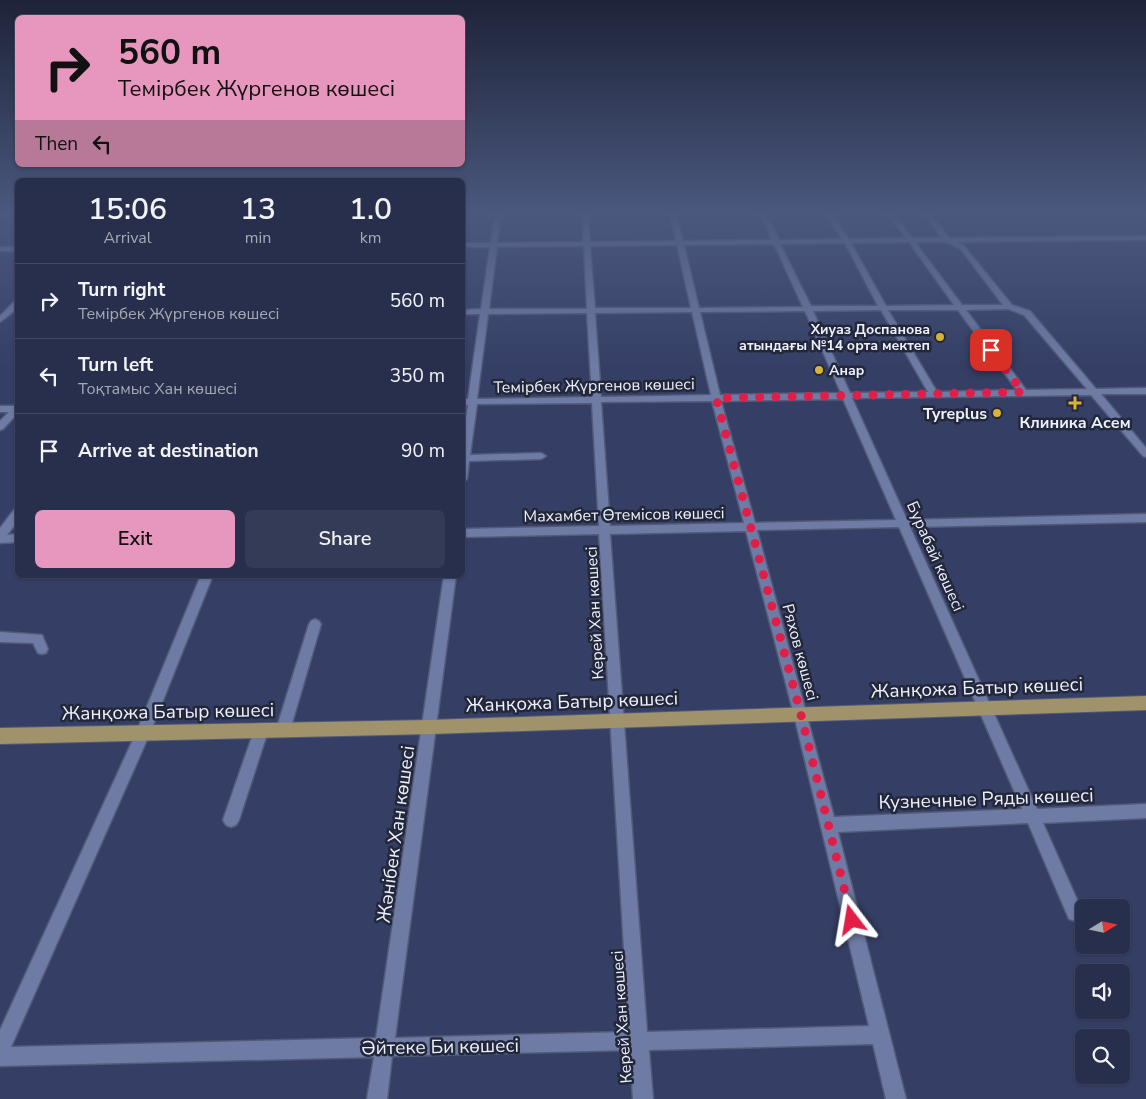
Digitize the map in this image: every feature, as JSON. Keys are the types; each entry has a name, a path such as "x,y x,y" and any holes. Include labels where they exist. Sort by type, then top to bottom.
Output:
{"main road":[{"name":"Жанқожа Батыр көшесі","path":"0,736 430,727 1146,702"}],"street":[{"path":"491,265 465,458 541,456"},
{"name":"Керей Хан көшесі","path":"587,265 606,531 616,721 644,1099"},
{"name":"Ряхов көшесі","path":"685,265 716,398 801,715 896,1099"},
{"name":"Бурабай көшесі","path":"787,265 1075,913"},
{"path":"860,265 934,394"},
{"path":"928,265 1023,392"},
{"path":"976,265 1009,307"},
{"path":"1,318 15,306"},
{"path":"465,312 1009,307 1027,313 1146,454"},
{"path":"1,318 15,317"},
{"name":"Темірбек Жүргенов көшесі","path":"465,402 1146,391"},
{"path":"0,409 15,409"},
{"path":"0,428 15,411"},
{"path":"0,537 15,517"},
{"name":"Махамбет Өтемісов көшесі","path":"465,533 1146,518"},
{"path":"0,537 15,538"},
{"path":"0,1051 143,734 206,578"},
{"name":"Жәнібек Хан көшесі","path":"377,1099 386,1047 450,578"},
{"path":"283,730 315,624"},
{"path":"0,637 38,638 42,649"},
{"path":"231,820 261,731"},
{"name":"Кузнечные Ряды көшесі","path":"828,825 1146,812"},
{"name":"Әйтеке Би көшесі","path":"0,1057 880,1035"}],"place":[{"name":"Хиуаз Доспанова атындағы №14 орта мектеп","path":"940,337"},
{"name":"Анар","path":"819,370"},
{"name":"Клиника Асем","path":"1075,403"},
{"name":"Tyreplus","path":"997,413"}],"route":[{"path":"852,920 801,715 716,398 1023,392 991,350"}]}
